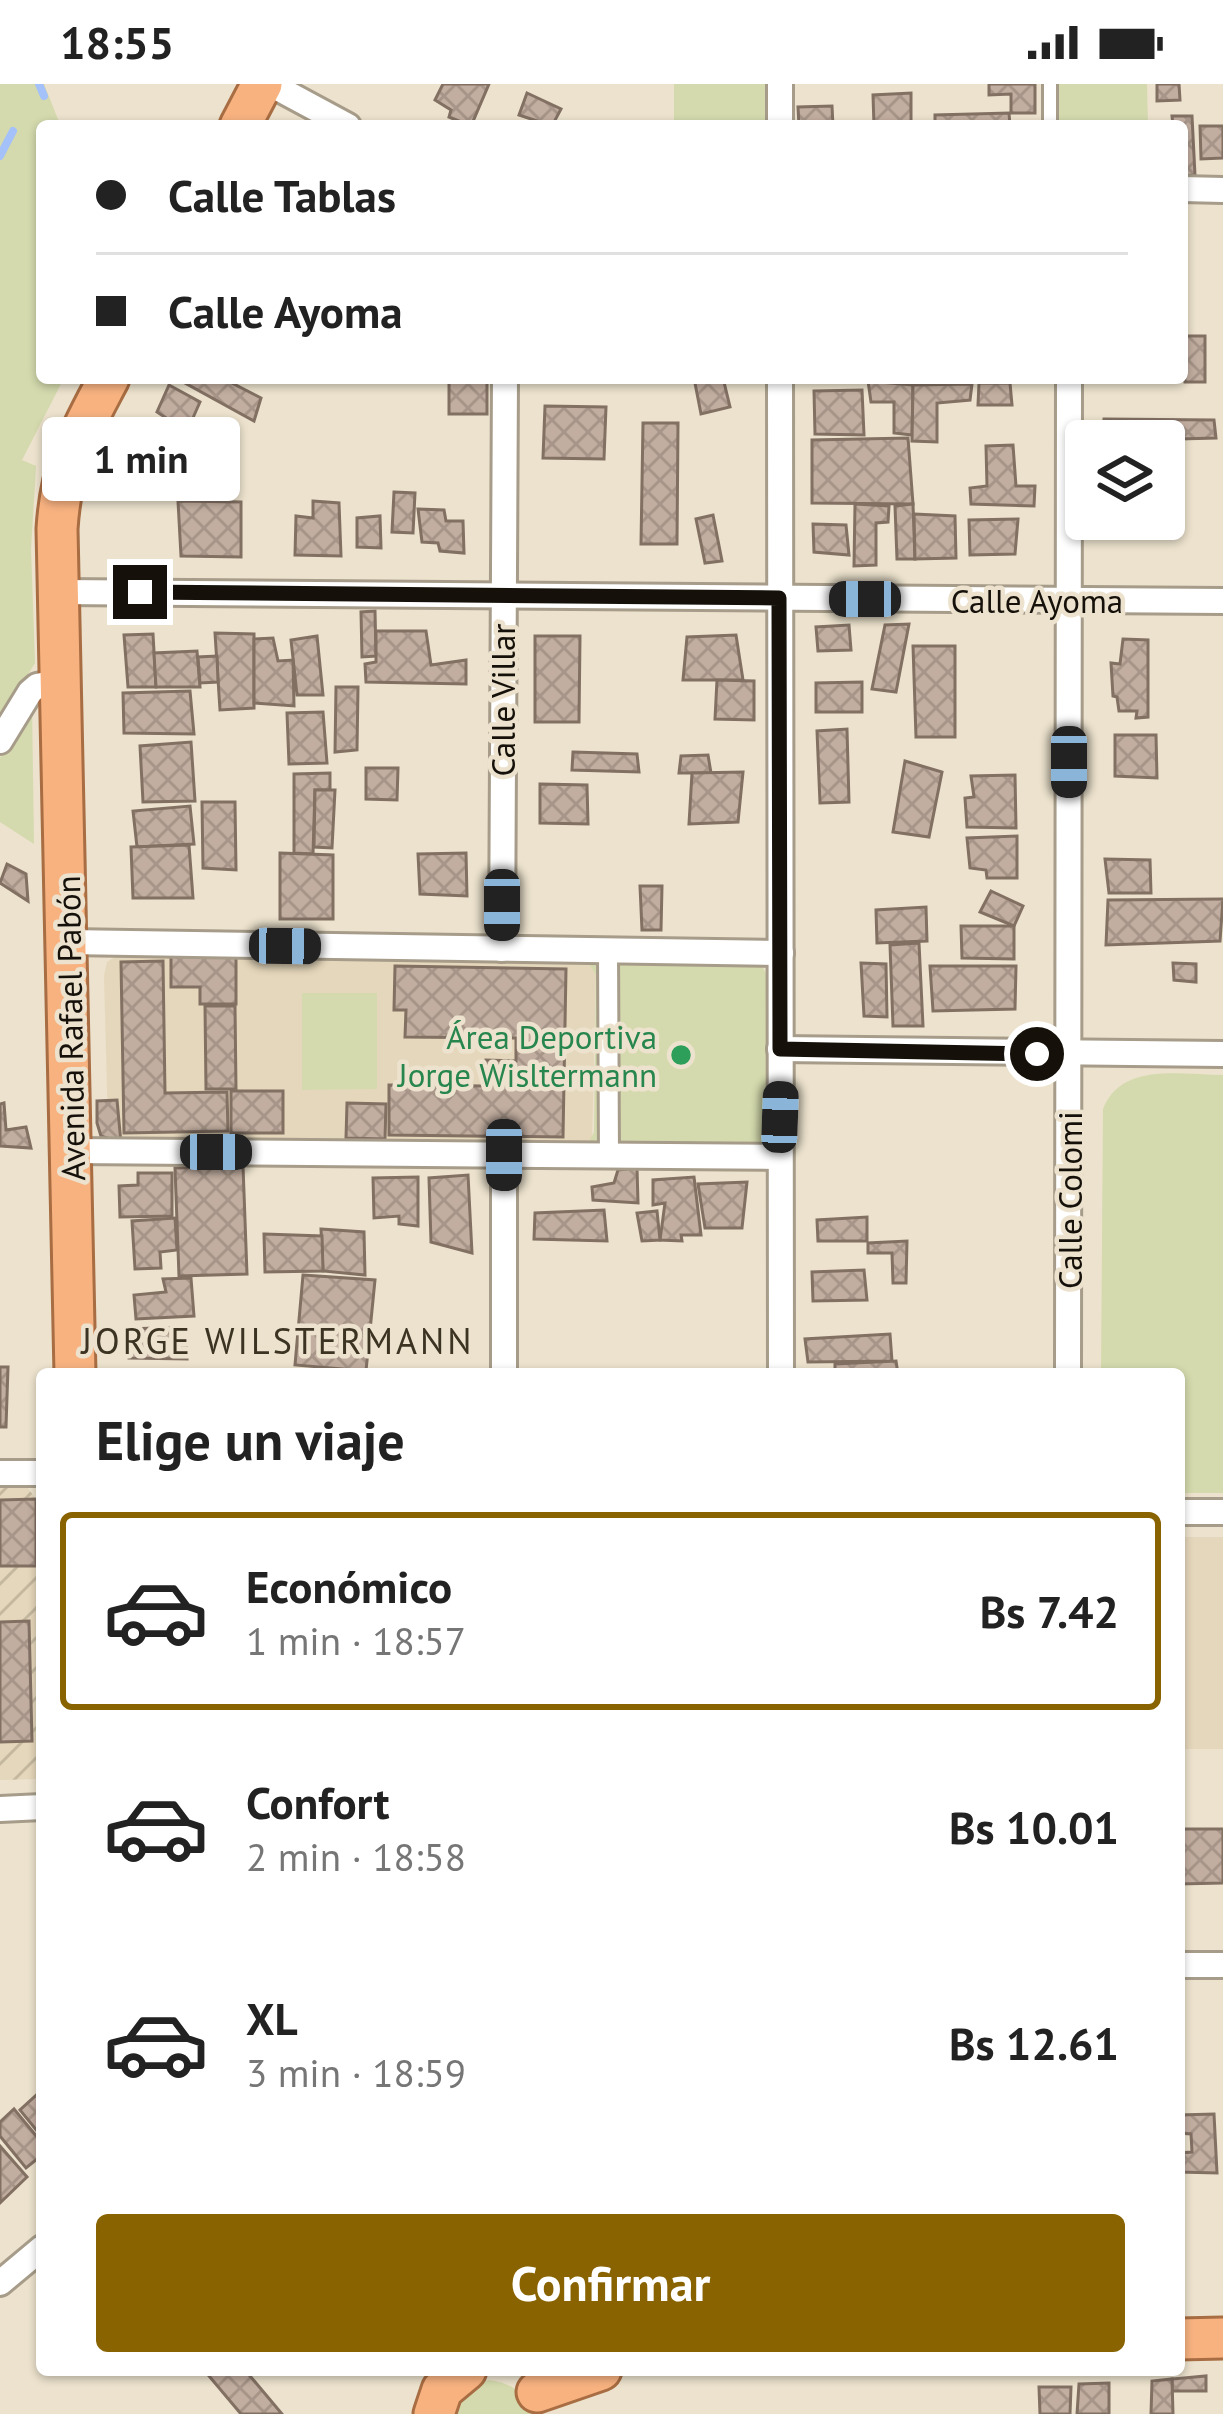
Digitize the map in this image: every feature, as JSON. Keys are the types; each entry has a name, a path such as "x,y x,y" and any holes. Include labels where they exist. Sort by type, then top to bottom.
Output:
{"highway":[{"path":"244,120 266,84"},
{"name":"Avenida Rafael Pabón","path":"74,1368 59,484 106,384"},
{"path":"1185,2339 1223,2338"},
{"path":"434,2414 442,2390 454,2376"},
{"path":"532,2392 582,2376"}],"street":[{"path":"266,84 336,120"},
{"path":"780,84 780,120"},
{"path":"1188,189 1223,190"},
{"name":"Calle Villar","path":"502,950 505,384"},
{"path":"780,384 781,1368"},
{"name":"Calle Colomi","path":"1068,1368 1069,384"},
{"name":"Calle Ayoma","path":"59,592 1223,602"},
{"path":"0,741 30,692 37,686 62,682"},
{"path":"68,942 782,953"},
{"path":"608,950 609,1155"},
{"path":"780,1049 1223,1054"},
{"path":"73,1151 778,1157"},
{"path":"504,1155 504,1368"},
{"path":"0,1473 36,1473"},
{"path":"1185,1512 1223,1512"},
{"path":"0,1809 36,1807"},
{"path":"1185,1964 1223,1964"},
{"path":"0,2283 36,2253"}],"lane":[{"path":"1050,84 1050,120"}],"shaded area":[{"path":"118,955 587,961 596,975 592,1139 588,1144 124,1139 108,1127 104,976 107,962"},
{"path":"0,1483 24,1483 36,1499 36,1779 0,1780"},
{"path":"1185,1537 1223,1537 1223,1749 1185,1749"}],"green space":[{"path":"0,84 44,84 58,120 36,120 36,384 61,384 22,460 36,466 31,549 35,663 0,720"},
{"path":"674,84 767,84 768,120 674,120"},
{"path":"1057,84 1147,84 1148,120 1057,120"},
{"path":"32,706 34,844 0,822 0,758"},
{"name":"Área Deportiva Jorge Wisltermann","path":"587,961 762,966 768,977 766,1135 760,1145 588,1144 594,1132 596,975"},
{"path":"302,993 377,993 377,1089 302,1090"},
{"path":"1171,1073 1223,1075 1223,1493 1185,1493 1185,1368 1101,1368 1103,1109 1124,1084"},
{"path":"489,2380 516,2390 531,2414 451,2414 465,2391"}],"building":[{"path":"443,84 489,84 474,120 449,117 451,110 435,100"},
{"path":"989,84 1035,84 1035,113 1011,113 1011,94 989,95"},
{"path":"1157,84 1179,84 1180,100 1157,101"},
{"path":"527,93 561,109 555,120 519,115"},
{"path":"911,93 911,120 874,120 873,95"},
{"path":"832,106 833,120 799,120 798,107"},
{"path":"1009,113 1010,120 935,120 935,115"},
{"path":"1172,116 1192,116 1195,175 1188,176 1188,120 1172,120"},
{"path":"1200,126 1223,126 1223,158 1201,159"},
{"path":"1188,336 1205,336 1205,382 1188,382"},
{"path":"187,384 234,384 261,398 254,421"},
{"path":"449,384 487,384 487,414 449,414"},
{"path":"695,384 724,384 730,407 701,414"},
{"path":"868,384 913,385 912,435 894,433 894,402 871,402"},
{"path":"972,384 970,400 937,403 937,442 912,441 913,385"},
{"path":"979,384 1010,384 1012,405 978,405"},
{"path":"169,385 200,402 192,420 226,439 219,453 157,412"},
{"path":"862,390 864,435 815,434 814,391"},
{"path":"545,406 606,407 604,459 543,458"},
{"path":"1104,419 1214,420 1216,438 1185,439 1185,420"},
{"path":"153,423 193,439 173,469 140,454"},
{"path":"643,423 678,423 677,544 641,544"},
{"path":"908,438 913,504 812,503 812,440"},
{"path":"1013,445 1016,486 1035,486 1034,506 971,504 970,488 987,486 986,446"},
{"path":"394,492 415,493 413,533 392,532"},
{"path":"178,501 241,502 241,557 181,556"},
{"path":"313,501 339,503 341,556 295,555 296,516 313,518"},
{"path":"855,504 889,506 888,522 876,523 876,565 854,566"},
{"path":"913,504 915,559 897,559 895,506"},
{"path":"418,509 444,510 446,521 463,521 464,553 440,551 438,543 422,542"},
{"path":"914,514 955,516 956,558 915,559"},
{"path":"713,515 722,561 705,563 696,519"},
{"path":"380,516 381,548 357,547 357,518"},
{"path":"1018,519 1015,554 970,555 969,520"},
{"path":"813,524 846,525 849,555 814,552"},
{"path":"375,611 376,656 362,657 361,612"},
{"path":"909,624 896,692 872,689 885,625"},
{"path":"849,625 851,650 818,651 816,627"},
{"path":"376,631 426,631 431,665 466,660 466,684 366,682 365,664 376,662"},
{"path":"215,633 254,634 254,708 220,710"},
{"path":"153,634 156,687 128,687 124,635"},
{"path":"736,635 743,680 683,680 687,637"},
{"path":"317,636 323,695 297,695 291,640"},
{"path":"535,636 580,636 579,722 535,722"},
{"path":"273,638 278,661 293,660 294,706 254,703 254,639"},
{"path":"1123,639 1148,640 1148,717 1136,718 1137,711 1119,711 1113,696 1111,663 1120,664"},
{"path":"913,646 955,646 955,737 916,737"},
{"path":"197,651 200,687 156,687 154,653"},
{"path":"217,656 218,682 200,683 198,657"},
{"path":"717,680 754,681 754,720 715,719"},
{"path":"862,682 862,712 816,712 816,683"},
{"path":"336,687 358,687 357,750 335,752"},
{"path":"190,691 194,734 124,733 123,693"},
{"path":"323,712 327,763 289,764 287,713"},
{"path":"847,729 849,802 820,803 817,731"},
{"path":"1115,735 1156,735 1157,778 1115,776"},
{"path":"191,742 195,801 143,802 140,746"},
{"path":"573,752 637,754 639,772 572,770"},
{"path":"708,755 711,773 679,773 681,756"},
{"path":"905,761 942,772 929,837 893,832"},
{"path":"366,768 398,768 397,800 366,799"},
{"path":"743,772 738,822 689,824 692,773"},
{"path":"330,773 330,790 315,790 313,854 294,853 294,774"},
{"path":"1015,775 1016,828 967,827 965,798 974,797 971,776"},
{"path":"540,784 587,785 588,824 540,823"},
{"path":"315,790 335,790 332,848 314,847"},
{"path":"202,802 235,802 236,870 203,868"},
{"path":"190,806 194,844 137,847 133,811"},
{"path":"1017,836 1017,878 987,878 986,870 970,868 967,838"},
{"path":"189,845 193,898 133,898 131,847"},
{"path":"280,853 333,855 333,919 280,919"},
{"path":"466,853 467,896 420,894 418,854"},
{"path":"1105,859 1150,860 1151,893 1109,893"},
{"path":"7,864 26,874 28,901 0,883"},
{"path":"640,886 662,886 661,930 642,930"},
{"path":"991,891 1023,906 1014,926 980,912"},
{"path":"1223,899 1220,941 1106,945 1108,900"},
{"path":"926,907 927,941 877,943 876,910"},
{"path":"961,926 1014,926 1014,959 962,958"},
{"path":"919,943 923,1026 893,1026 890,945"},
{"path":"171,956 236,956 236,1004 200,1004 200,987 171,987"},
{"path":"163,961 165,1093 227,1092 228,1131 124,1133 121,962"},
{"path":"861,963 886,964 887,1017 864,1016"},
{"path":"1173,963 1196,964 1196,982 1174,980"},
{"path":"395,966 566,969 563,1137 389,1135 389,1085 485,1086 486,1060 516,1061 516,1038 405,1037 406,1010 394,1010"},
{"path":"930,966 1016,966 1015,1009 933,1011"},
{"path":"205,1006 235,1006 236,1089 206,1089"},
{"path":"231,1091 283,1091 283,1133 231,1133"},
{"path":"117,1100 121,1143 101,1136 97,1123 97,1101"},
{"path":"4,1103 6,1130 26,1127 31,1148 0,1146 0,1104"},
{"path":"347,1103 386,1104 385,1139 346,1138"},
{"path":"243,1166 247,1274 179,1276 175,1168"},
{"path":"637,1168 638,1203 593,1200 592,1187 614,1183 618,1170"},
{"path":"138,1173 172,1173 172,1216 120,1217 119,1186 138,1185"},
{"path":"468,1175 472,1253 431,1242 429,1178"},
{"path":"418,1177 418,1226 399,1224 399,1216 374,1218 373,1178"},
{"path":"694,1177 701,1235 681,1235 682,1241 660,1240 665,1203 653,1205 653,1180"},
{"path":"747,1182 742,1228 705,1228 698,1184"},
{"path":"604,1210 607,1241 534,1239 535,1213"},
{"path":"657,1211 660,1240 642,1241 637,1213"},
{"path":"867,1217 867,1241 818,1241 817,1220"},
{"path":"175,1218 177,1250 160,1252 161,1268 135,1269 132,1221"},
{"path":"321,1229 364,1232 365,1275 323,1271"},
{"path":"264,1234 322,1236 323,1271 265,1272"},
{"path":"907,1241 906,1283 893,1283 892,1253 868,1253 868,1243"},
{"path":"864,1270 867,1300 813,1301 812,1272"},
{"path":"303,1275 375,1280 366,1368 295,1365"},
{"path":"191,1278 194,1316 136,1319 134,1295 166,1292 163,1279"},
{"path":"185,1327 187,1359 129,1358 128,1329"},
{"path":"890,1334 892,1361 808,1362 805,1339"},
{"path":"896,1361 897,1368 835,1368 835,1364"},
{"path":"0,1367 8,1367 6,1427 0,1427"},
{"path":"36,1499 36,1566 0,1566 0,1500"},
{"path":"29,1621 32,1741 0,1742 0,1622"},
{"path":"1185,1829 1223,1829 1223,1883 1185,1884"},
{"path":"36,2095 36,2130 20,2110"},
{"path":"14,2109 36,2136 36,2160 26,2168 0,2136 0,2122"},
{"path":"1214,2114 1217,2173 1185,2172 1185,2153 1192,2152 1185,2115"},
{"path":"0,2146 27,2177 0,2203"},
{"path":"209,2376 250,2376 282,2414 241,2414"},
{"path":"1206,2376 1206,2391 1172,2391 1172,2379"},
{"path":"1172,2379 1173,2414 1151,2414 1152,2381"},
{"path":"1109,2383 1109,2414 1077,2414 1079,2384"},
{"path":"1039,2387 1071,2387 1070,2414 1040,2414"}],"waterway":[{"path":"39,84 44,96"},
{"path":"0,156 13,131"}],"place":[{"name":"Área Deportiva Jorge Wisltermann","path":"681,1055"}],"district":[{"name":"JORGE WILSTERMANN","path":"278,1340"}],"route":[{"path":"140,592 779,598 780,1049 1037,1054"}]}
